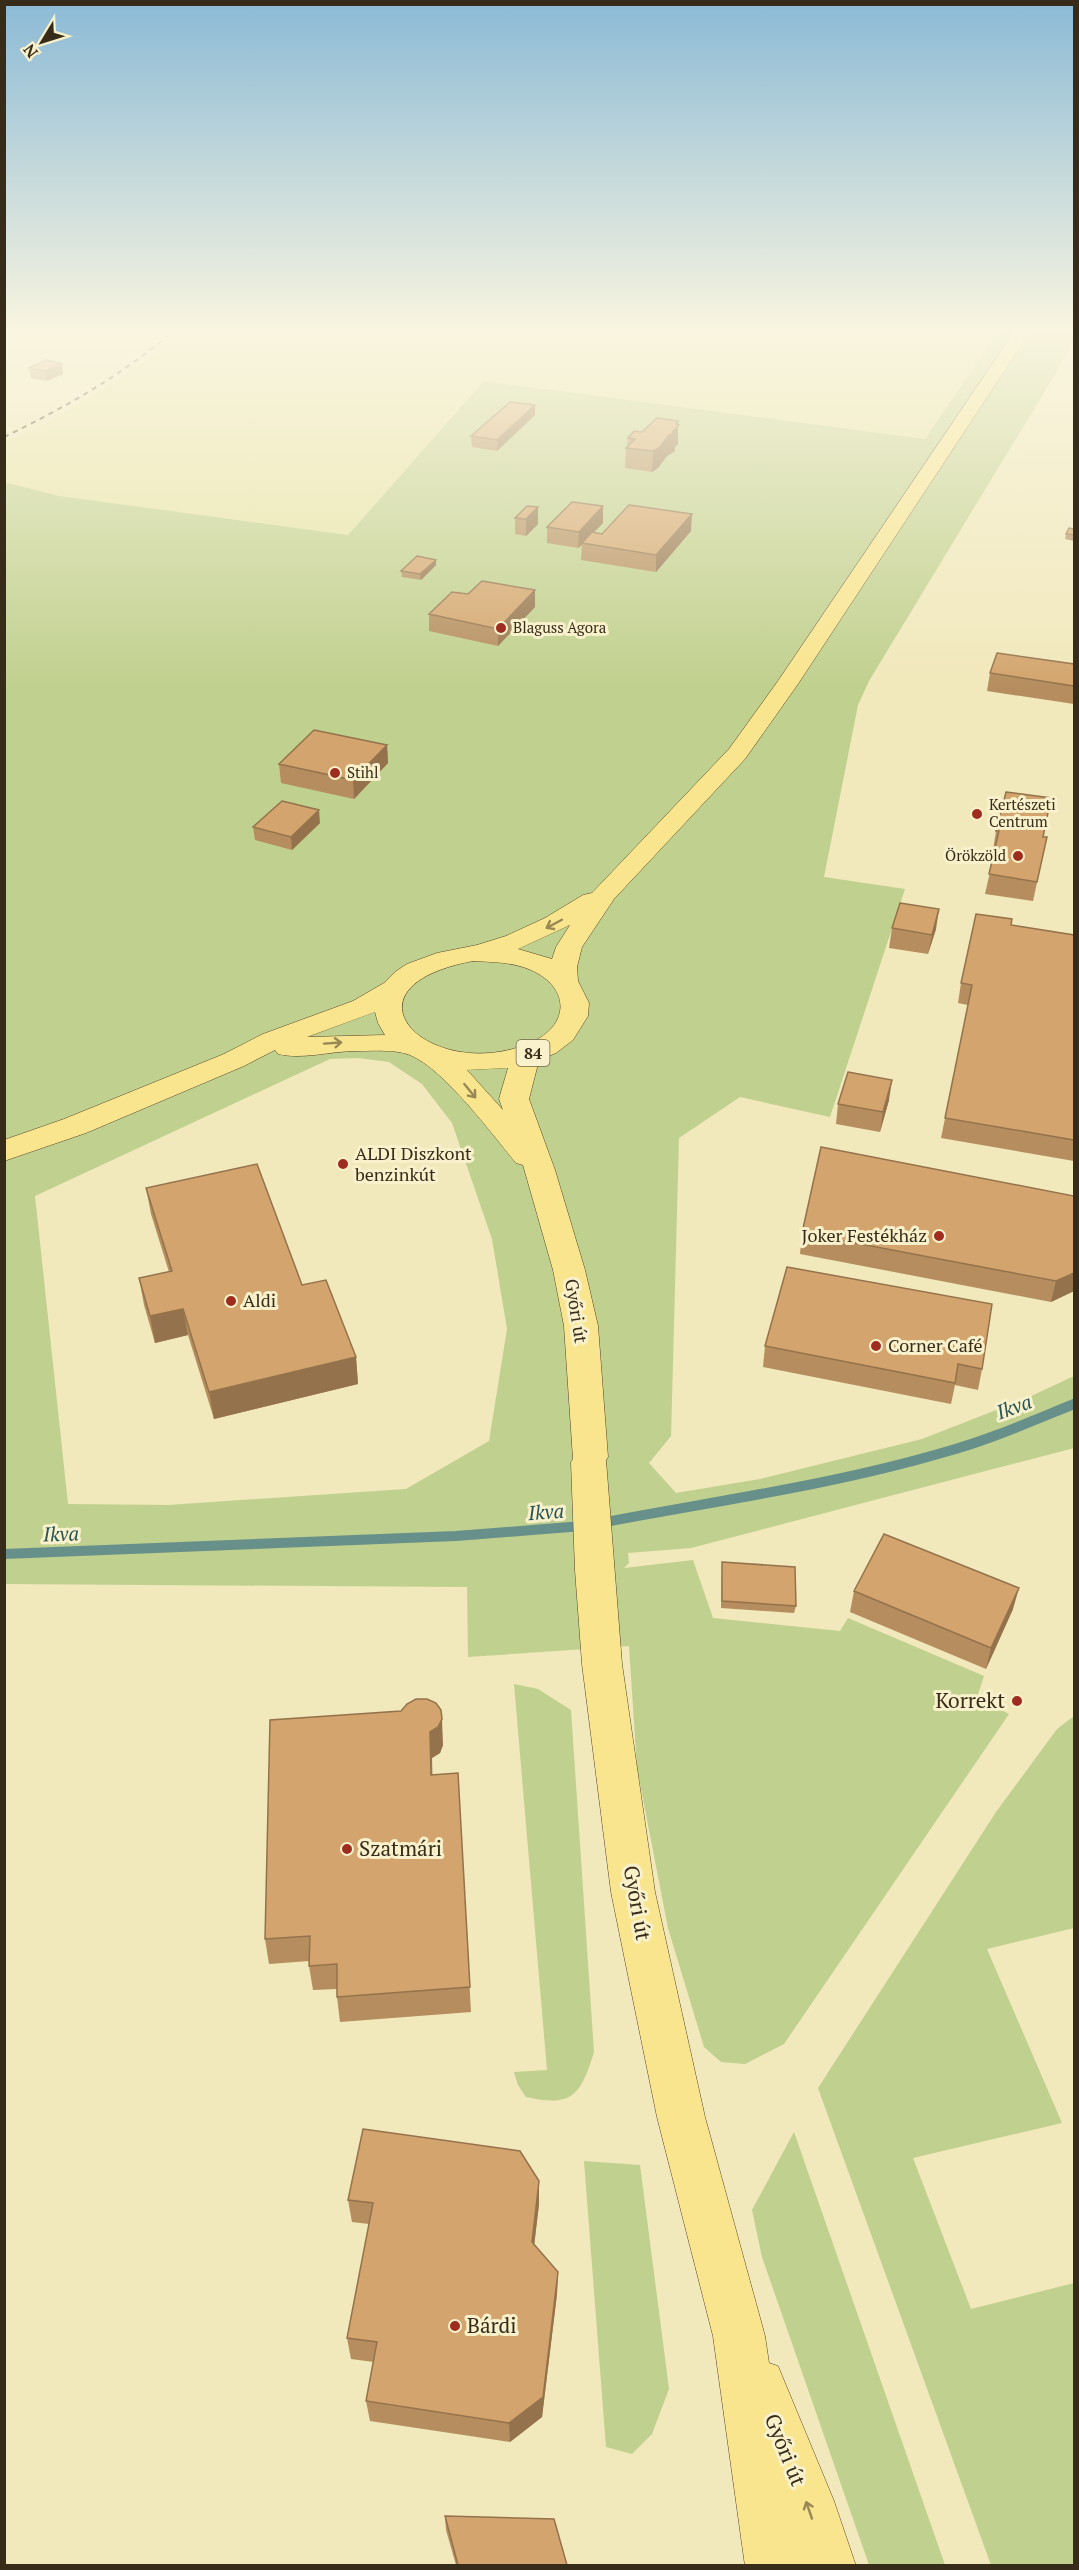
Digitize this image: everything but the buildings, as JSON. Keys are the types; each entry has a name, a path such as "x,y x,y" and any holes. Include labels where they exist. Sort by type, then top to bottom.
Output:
{"main road":[{"name":"84","path":"234,1060 330,1042 369,1041 419,1049 460,1061 506,1061 542,1050 560,1038 569,1027 575,1013 575,998 565,980 563,968 569,947 604,894 737,754 794,675 944,449"},
{"name":"84","path":"4,1151 75,1126 234,1060 273,1040 363,1007 393,990 406,976 431,964 515,944 557,923 604,894"},
{"name":"84","path":"473,953 516,957 551,970 565,980"},
{"path":"393,990 387,1007 390,1022 398,1033 419,1049"},
{"name":"Győri út","path":"419,1049 458,1077 540,1170"},
{"name":"Győri út","path":"526,1056 514,1099 540,1170 569,1270 581,1326 594,1570 602,1664 633,1892 681,2117 739,2336 773,2565"},
{"name":"Győri út","path":"739,2336 806,2501 828,2565"}],"shaded area":[{"path":"4,449 425,449 348,535 59,496 5,482"}],"green space":[{"path":"424,449 1010,449 869,681 858,705 824,877 905,889 830,1117 740,1097 679,1138 671,1436 649,1463 676,1493 760,1479 922,1439 1027,1398 1074,1376 1074,1448 691,1548 628,1553 629,1563 624,1568 693,1560 713,1618 840,1631 848,1618 984,1676 977,1697 1009,1714 784,2044 745,2064 721,2062 704,2047 668,1928 637,1768 629,1646 468,1657 467,1587 5,1584 4,482 59,496 348,535","holes":["359,1058 389,1062 422,1084 452,1123 492,1239 507,1329 489,1441 406,1489 168,1505 68,1504 35,1196 330,1059"]},
{"path":"514,1684 538,1689 571,1710 594,2052 579,2088 565,2099 555,2101 526,2097 518,2085 514,2072 547,2070"},
{"path":"1074,1716 1074,1928 987,1949 1062,2123 913,2158 971,2309 1074,2283 1074,2565 991,2565 818,2088 996,1812 1057,1729"},
{"path":"794,2132 945,2565 869,2565 762,2257 752,2210"},
{"path":"584,2161 640,2165 669,2389 652,2434 632,2454 606,2447"}],"waterway":[{"name":"Ikva","path":"600,1523 774,1492 903,1464 978,1442 1074,1404"},
{"name":"Ikva","path":"4,1554 456,1536 583,1526"}],"place":[{"name":"Blaguss Agora","path":"501,628"},
{"name":"Stihl","path":"335,773"},
{"name":"Kertészeti Centrum","path":"977,814"},
{"name":"Örökzöld","path":"1018,856"},
{"name":"ALDI Diszkont benzinkút","path":"343,1164"},
{"name":"Joker Festékház","path":"939,1236"},
{"name":"Aldi","path":"231,1301"},
{"name":"Corner Café","path":"876,1346"},
{"name":"Korrekt","path":"1017,1701"},
{"name":"Szatmári","path":"347,1849"},
{"name":"Bárdi","path":"455,2326"}]}
